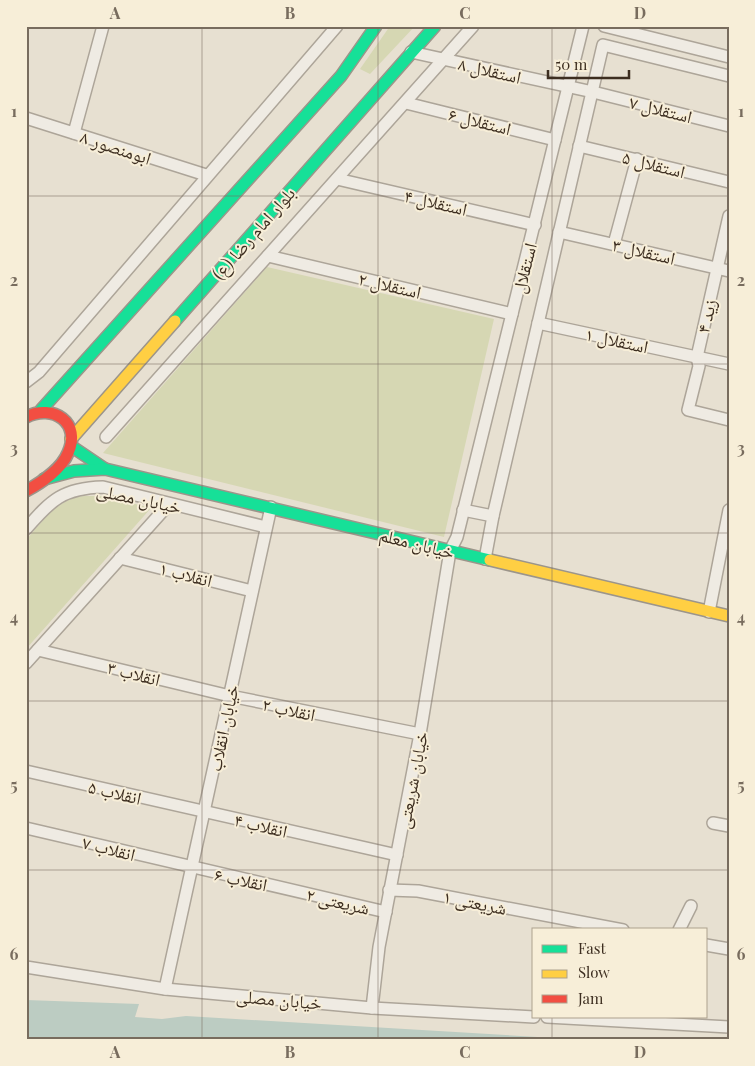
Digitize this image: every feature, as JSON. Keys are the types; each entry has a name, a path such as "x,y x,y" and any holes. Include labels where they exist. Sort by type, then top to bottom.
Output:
{"main road":[{"path":"41,410 341,76 376,26"},
{"name":"بلوار امام رضا (ع)","path":"43,480 61,463 71,442 435,26"},
{"path":"26,417 35,411 49,409 63,419 71,432 71,442 105,469"},
{"path":"26,491 43,480 74,471 105,469"},
{"name":"خیابان معلم","path":"105,469 729,616"}],"street":[{"path":"74,133 103,26"},
{"path":"26,382 39,372 206,175 337,26"},
{"path":"106,437 474,26"},
{"name":"استقلال","path":"450,551 457,537 583,26"},
{"path":"604,26 729,57"},
{"name":"استقلال","path":"485,559 493,516 603,45 729,76"},
{"name":"استقلال ۸","path":"412,52 593,92"},
{"name":"استقلال ۷","path":"593,92 729,126"},
{"name":"استقلال ۶","path":"406,103 555,140"},
{"name":"ابومنصور ۸","path":"26,118 206,175"},
{"name":"استقلال ۵","path":"580,146 729,182"},
{"path":"614,244 637,159"},
{"name":"استقلال ۴","path":"337,179 534,225"},
{"name":"زید ۴","path":"729,216 697,357 699,366 688,410 729,420"},
{"name":"استقلال ۳","path":"559,232 729,271"},
{"name":"استقلال ۲","path":"268,256 512,314"},
{"name":"استقلال ۱","path":"538,323 729,364"},
{"name":"خیابان مصلی","path":"26,529 49,503 62,494 81,487 103,487 266,528"},
{"path":"26,663 169,504"},
{"name":"خیابان انقلاب","path":"164,989 175,950 271,507"},
{"path":"463,510 493,516"},
{"path":"709,612 728,514"},
{"name":"خیابان شریعتی","path":"372,1008 379,947 420,734 450,551"},
{"name":"انقلاب ۱","path":"120,558 252,591"},
{"name":"انقلاب ۳","path":"38,650 230,696"},
{"name":"انقلاب ۲","path":"230,696 420,734"},
{"name":"انقلاب ۵","path":"26,771 205,812"},
{"name":"انقلاب ۴","path":"205,812 397,856"},
{"path":"713,823 729,826"},
{"name":"انقلاب ۷","path":"26,828 193,868"},
{"name":"انقلاب ۶","path":"193,868 290,889"},
{"name":"شریعتی ۲","path":"290,889 386,912"},
{"name":"شریعتی ۱","path":"389,890 418,891 612,928"},
{"path":"679,928 691,906"},
{"path":"708,945 729,949"},
{"name":"خیابان مصلی","path":"26,967 164,989 372,1008 532,1016"},
{"path":"566,1018 729,1027"}],"green space":[{"path":"390,26 415,26 370,74 360,69"},
{"path":"267,267 494,319 444,537 103,453"},
{"path":"84,496 104,496 151,508 26,649 26,540 45,518 59,506 66,501"}],"shaded area":[{"path":"26,1000 139,1004 135,1017 162,1019 186,1016 588,1040 26,1040"}],"traffic: fast":[{"path":"41,410 341,76 376,26"},
{"path":"175,321 435,26"},
{"path":"71,446 105,469"},
{"path":"44,479 74,471 105,469 490,560"}],"traffic: slow":[{"path":"71,439 175,321"},
{"path":"490,560 729,616"}],"traffic: jam":[{"path":"26,417 36,413 46,412 55,414 68,425 71,433 68,453 61,465 44,480 26,491"}]}
